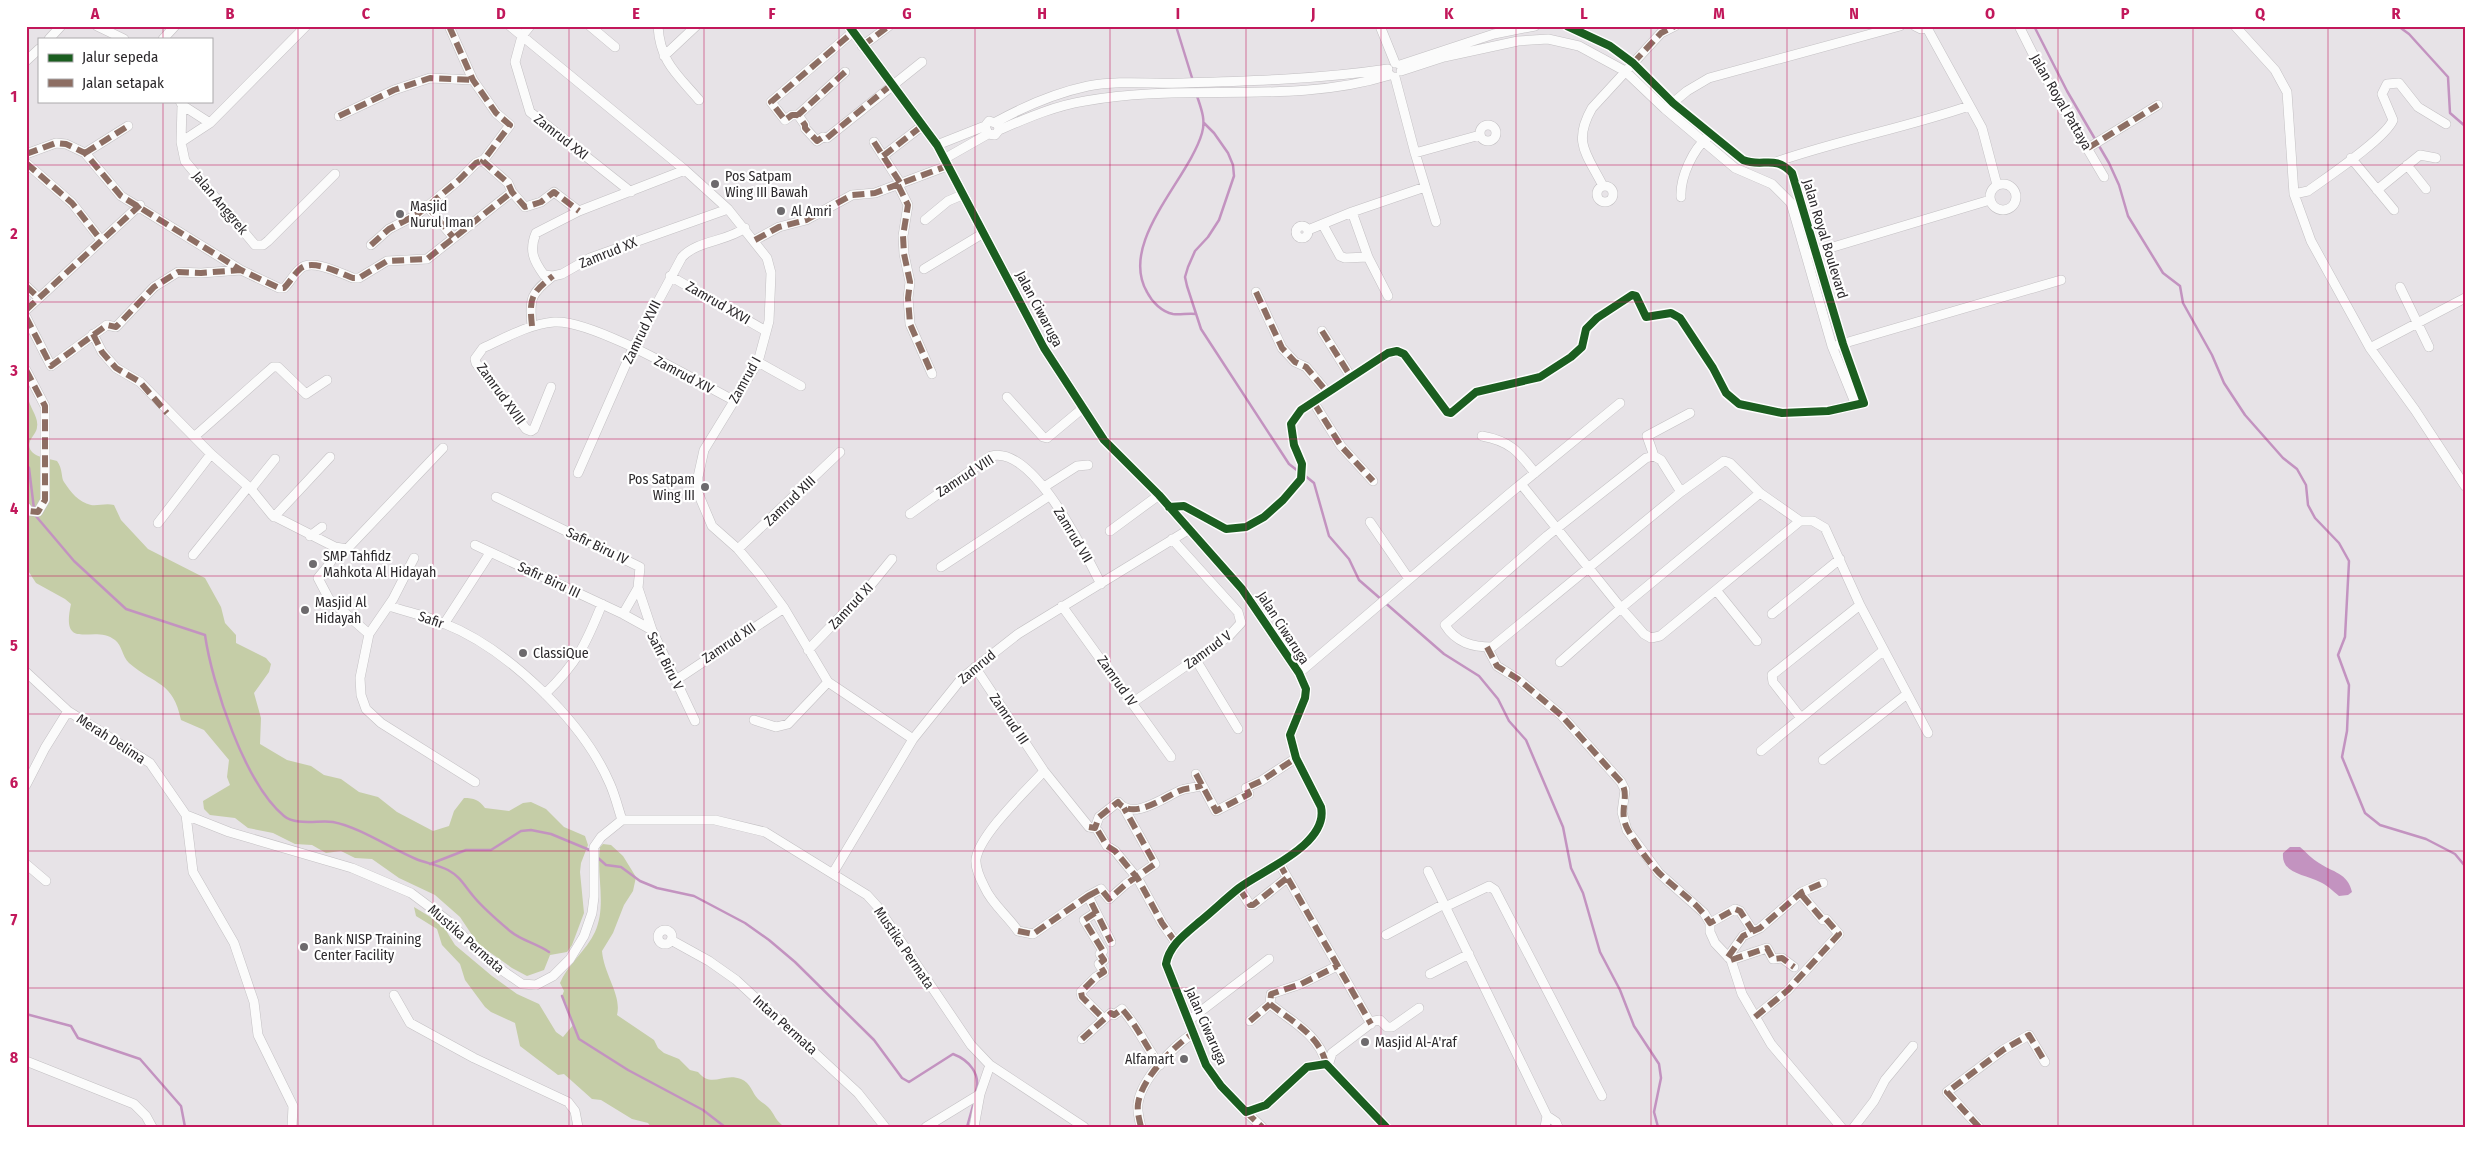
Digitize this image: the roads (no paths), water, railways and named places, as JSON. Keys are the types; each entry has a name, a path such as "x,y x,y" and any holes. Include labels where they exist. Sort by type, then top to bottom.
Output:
{"street":[{"path":"50,38 61,26"},
{"path":"97,26 122,38"},
{"path":"164,38 175,26"},
{"path":"181,142 210,123 306,26"},
{"path":"371,245 384,233 418,214 476,162 483,160 510,125 496,112 473,80 449,26"},
{"name":"Zamrud I","path":"510,26 685,170 728,209 754,240 770,266 769,321 758,362 704,450 697,486 703,510 712,526 738,549 784,608 828,682 913,739"},
{"path":"522,36 530,26"},
{"path":"590,26 615,47"},
{"path":"658,26 659,44 664,56 699,100"},
{"path":"664,56 696,26"},
{"path":"862,46 889,26"},
{"path":"1380,26 1395,70 1415,153 1436,222"},
{"path":"754,240 779,226 806,220 852,195 875,193 945,162 987,130 989,121 997,126 1054,108 1086,101 1157,94 1294,92 1343,88 1476,39 1535,26"},
{"name":"Jalan Royal Boulevard","path":"1568,26 1610,46 1633,63 1669,106 1712,133 1743,160 1752,163 1776,162 1792,173 1860,404"},
{"path":"1603,186 1583,146 1581,130 1592,108 1660,33 1674,26"},
{"path":"1669,106 1709,78 1900,26"},
{"path":"1915,26 1921,29 1928,27 1982,128 1997,185"},
{"name":"Jalan Royal Pattaya","path":"2019,26 2040,68 2104,177"},
{"path":"2235,26 2275,70 2287,92 2294,194 2311,241 2370,348 2415,410 2465,486"},
{"path":"845,72 798,115 792,115 785,120 771,102 851,29"},
{"name":"Jalan Ciwaruga","path":"851,29 937,145 982,234 1044,348 1104,440 1159,495 1242,589 1298,673 1306,689 1306,698 1290,735 1296,758 1321,807 1323,816 1316,832 1279,863 1239,888 1176,943 1167,957 1166,964 1192,1034 1206,1065 1221,1086 1246,1112"},
{"name":"Zamrud XXI","path":"522,36 515,62 530,112 632,192"},
{"path":"1476,39 1476,50"},
{"name":"Jalan Royal Boulevard","path":"1395,70 1518,40 1548,39 1579,46 1626,70 1669,106 1703,140 1736,168 1772,184 1786,196 1791,204 1832,346 1860,404"},
{"path":"26,61 38,50"},
{"path":"798,115 805,128 817,141 823,136 827,138 922,62"},
{"path":"937,145 987,130 995,135 997,126 1051,95 1119,82 1174,83 1268,80 1336,77 1395,70"},
{"path":"340,116 394,90 430,78 473,80"},
{"path":"2294,194 2308,191 2391,124 2393,120 2382,94 2387,84 2399,83 2418,107 2446,124"},
{"path":"181,103 210,123"},
{"path":"181,103 181,142"},
{"path":"2088,148 2158,105"},
{"path":"1776,162 1829,145 1911,124 1969,106"},
{"path":"86,153 128,126"},
{"path":"883,156 922,126"},
{"path":"1681,196 1681,188 1687,168 1703,140 1712,133"},
{"path":"1415,153 1480,135"},
{"name":"Jalan Anggrek","path":"181,142 184,161 255,245 263,245 268,241 334,174"},
{"path":"874,142 899,184 908,205 903,236 904,254 910,282 908,298 910,324 932,374"},
{"path":"26,154 56,143 66,144 86,153 121,196 140,205 241,270 279,288 284,288 300,268 306,265 314,265 353,278 359,278 386,261 428,259 453,237 512,192"},
{"path":"2377,190 2420,155 2436,158"},
{"path":"2351,158 2394,210"},
{"path":"483,160 508,183 512,192 526,207 541,202 554,192 579,211"},
{"path":"26,162 67,198 101,240"},
{"path":"2407,165 2426,189"},
{"path":"553,276 544,275 535,263 531,245 536,233 579,211 685,170"},
{"path":"1997,185 2009,186 2015,192 2015,200 2010,207 2002,210 1995,207 1990,200 1991,191 1997,185"},
{"path":"1308,230 1352,212 1425,187"},
{"path":"924,220 948,202 962,195"},
{"path":"1806,255 1990,200"},
{"path":"26,310 140,205"},
{"path":"426,205 453,237"},
{"name":"Zamrud XX","path":"532,326 531,299 535,290 553,276 562,274 590,258 728,209"},
{"path":"1352,212 1368,257 1388,296"},
{"path":"1323,225 1340,256 1345,258 1368,257"},
{"name":"Zamrud XVII","path":"578,473 634,348 670,276 682,257 692,249 729,238 745,228"},
{"path":"924,269 982,234"},
{"path":"26,317 50,366 60,361 107,325 116,327 154,287 178,272 201,274 241,270"},
{"name":"Zamrud XXVI","path":"670,276 766,330"},
{"path":"1832,346 2061,280"},
{"path":"26,286 39,298"},
{"path":"2400,287 2429,346"},
{"path":"1256,292 1282,348 1295,362 1306,367 1327,392"},
{"path":"1170,507 1184,506 1226,529 1246,527 1264,517 1283,500 1301,479 1302,464 1294,445 1291,424 1301,410 1388,353 1397,351 1404,354 1446,412 1451,413 1476,392 1540,377 1571,357 1582,347 1586,329 1597,318 1634,295 1646,317 1670,313 1680,318 1713,368 1726,392 1739,404 1782,413 1828,411 1860,404"},
{"path":"2370,348 2465,298"},
{"name":"Zamrud XVIII","path":"551,387 534,429 531,431 526,429 475,359 483,348 532,326 563,322 609,336 634,348"},
{"path":"1322,331 1351,377"},
{"path":"93,334 102,352 116,368 140,382 167,413 250,488 274,517 300,528 310,536 334,547 347,549 442,448"},
{"name":"Zamrud XIV","path":"634,348 734,401"},
{"path":"758,362 801,386"},
{"path":"194,437 273,367 279,368 306,394 327,380"},
{"path":"26,370 45,406 45,500 31,510"},
{"path":"1007,397 1044,438 1047,438 1083,408"},
{"path":"1314,403 1341,446 1373,481"},
{"path":"1298,673 1521,484 1620,403"},
{"path":"1681,492 1661,460 1654,456 1648,436 1690,413"},
{"path":"1482,436 1502,440 1519,452 1535,473"},
{"name":"Zamrud XIII","path":"738,549 840,452"},
{"path":"158,524 200,465 211,454"},
{"name":"Zamrud VIII","path":"910,514 991,456 999,454 1016,460 1032,473 1044,487"},
{"path":"1654,456 1646,458 1557,528 1445,625 1463,643 1492,647 1590,569 1681,492 1727,461 1760,493 1800,521 1813,521 1825,528 1860,605 1928,733"},
{"path":"274,517 330,457"},
{"path":"193,555 275,459"},
{"path":"1044,487 1077,466 1088,465"},
{"path":"1521,484 1621,608 1644,634 1652,638 1660,636 1800,521"},
{"name":"Zamrud VII","path":"1044,487 1080,545 1101,584"},
{"path":"1560,662 1621,608 1760,493"},
{"path":"1110,531 1159,495"},
{"path":"941,566 1050,496"},
{"name":"Safir Biru IV","path":"496,497 639,566 638,588 652,630"},
{"path":"1370,522 1409,579"},
{"path":"310,536 322,527"},
{"name":"Zamrud","path":"833,873 913,739 941,702 975,667 1018,634 1188,530"},
{"name":"Zamrud V","path":"1132,703 1196,660 1239,627 1240,615 1172,540"},
{"name":"Safir Biru III","path":"475,545 623,614"},
{"path":"334,547 335,555 318,578 329,599 368,634"},
{"path":"444,624 490,552"},
{"path":"414,558 389,606 383,610 368,634 360,678 361,695 366,709 381,723 475,782"},
{"name":"Zamrud XI","path":"808,650 870,586 892,559"},
{"path":"1772,614 1840,559"},
{"path":"623,614 638,588"},
{"path":"1716,590 1757,641"},
{"path":"545,694 576,661 602,604"},
{"path":"1801,718 1773,682 1772,675 1860,605"},
{"name":"Safir","path":"389,606 444,624 500,655 545,694 573,725 592,753 610,785 622,820"},
{"name":"Zamrud IV","path":"1062,606 1170,757"},
{"name":"Zamrud XII","path":"676,680 784,608"},
{"name":"Safir Biru V","path":"623,614 652,630 695,721"},
{"path":"1487,647 1497,666 1518,679 1561,715 1621,782 1625,790 1622,812 1627,830 1659,873 1694,902 1710,922 1710,932 1715,943 1730,958 1742,994 1755,1017 1782,1058 1842,1127"},
{"path":"1761,750 1884,650"},
{"path":"1196,660 1238,729"},
{"name":"Zamrud III","path":"975,667 1044,771 1089,827 1095,828 1100,817 1118,802 1124,808"},
{"name":"Merah Delima","path":"26,672 68,711 150,763 186,816"},
{"path":"754,720 776,727 788,724 828,682"},
{"path":"1823,760 1907,694"},
{"path":"26,785 44,748 68,711"},
{"path":"1196,774 1216,811 1249,794 1246,788 1261,781 1296,758"},
{"path":"1044,771 997,822 977,855 978,872 986,890 1018,931 1034,934 1101,888 1109,899 1155,864 1124,808"},
{"path":"1124,808 1131,810 1141,808 1181,790 1202,785"},
{"path":"186,816 193,872 234,943 254,1002 258,1035 293,1106 292,1127"},
{"name":"Mustika Permata","path":"186,816 229,832 352,868 411,893 447,920 490,962 522,984 536,985 553,976 570,959 584,936 592,914 594,897 594,847 601,837 622,820 715,820 765,832 867,896 877,906 944,1008 971,1045 990,1065 1084,1127"},
{"path":"1098,831 1107,846 1115,851 1136,877 1176,943"},
{"path":"1279,863 1337,966 1341,968 1354,996 1371,1024"},
{"path":"28,868 46,881"},
{"path":"1428,871 1547,1116 1556,1122 1558,1127"},
{"path":"1239,888 1250,906 1287,878"},
{"path":"1730,958 1743,936 1760,928 1800,893 1823,883"},
{"path":"1386,935 1445,905 1489,886 1495,890 1602,1096"},
{"path":"1755,1017 1788,990 1839,934 1826,920 1823,920 1800,893"},
{"path":"1088,896 1111,942"},
{"path":"1710,922 1735,908 1740,911 1753,931"},
{"path":"1095,912 1084,920 1103,951 1100,954 1104,960 1099,964 1104,972 1081,992 1082,997 1104,1019"},
{"name":"Intan Permata","path":"670,940 709,961 736,980 858,1093 885,1127"},
{"path":"1730,958 1767,948 1774,959 1782,958 1794,967"},
{"path":"1430,974 1469,954"},
{"path":"1188,1021 1269,959"},
{"path":"1250,1021 1270,1004 1271,994 1301,984 1337,966"},
{"path":"394,995 406,1019 416,1027 474,1058 568,1102 575,1111 578,1127"},
{"path":"1270,1004 1314,1038 1324,1054 1327,1065 1386,1127"},
{"path":"1327,1065 1332,1053 1371,1024 1380,1020 1387,1027 1392,1027 1419,1008"},
{"path":"1082,1039 1111,1013 1114,1014 1122,1009 1136,1026 1160,1065"},
{"path":"1141,1127 1138,1103 1141,1094 1160,1065 1181,1042 1192,1034"},
{"path":"1979,1127 1947,1092 2003,1050 2028,1034 2045,1062"},
{"path":"1854,1127 1874,1102 1885,1080 1913,1046"},
{"path":"26,1061 134,1104 141,1109 152,1127"},
{"path":"974,1127 980,1094 990,1065"},
{"path":"1262,1127 1246,1112 1266,1105 1307,1068 1327,1065"},
{"path":"926,1127 980,1094"},
{"path":"1545,1127 1547,1116"}],"waterway":[{"path":"1176,26 1193,81"},
{"path":"2034,26 2067,91 2109,163 2119,185 2128,216 2163,273 2180,286 2183,303 2212,355 2224,383 2245,415 2283,458 2297,469 2306,485 2308,505 2315,518 2339,543 2349,561 2345,637 2338,655 2349,685 2347,731 2342,757 2365,813 2380,825 2426,839 2455,854 2465,866"},
{"path":"2398,26 2409,34 2448,77 2450,113 2465,126"},
{"path":"1196,314 1173,314 1161,309 1149,296 1141,273 1142,253 1148,232 1195,151 1202,133 1203,119 1197,96"},
{"path":"1204,123 1214,133 1228,153 1233,165 1234,176 1219,220 1208,237 1195,251 1188,267 1185,277 1187,286 1201,329 1289,464 1298,471"},
{"path":"26,464 29,468 34,509"},
{"path":"1303,474 1314,483 1329,536 1349,559 1359,580 1444,654 1479,676 1498,699 1509,721 1526,740 1563,827 1571,868 1583,893 1600,952 1620,990 1634,1026 1659,1064 1661,1078 1654,1112 1658,1127"},
{"path":"35,515 74,561 126,609 205,635 215,679 232,732 256,781 270,801 284,816 295,821 333,822 343,825 364,833 416,859 448,870 460,879 482,906 510,931 549,952"},
{"path":"430,864 466,850 491,850 521,831 531,830 551,834 592,851"},
{"path":"597,857 606,865 621,867 640,881 657,888 694,896 745,923 769,940 795,962 874,1040 902,1078 909,1082 953,1054 964,1060 972,1068 977,1079 976,1091"},
{"path":"562,996 579,1039 628,1070 703,1110 725,1127"},
{"path":"26,1014 71,1026 78,1038 140,1059 181,1106 185,1127"},
{"path":"967,1127 974,1102"}],"place":[{"name":"Pos Satpam Wing III Bawah","path":"715,184"},
{"name":"Al Amri","path":"781,211"},
{"name":"Masjid Nurul Iman","path":"400,214"},
{"name":"Pos Satpam Wing III","path":"705,487"},
{"name":"SMP Tahfidz Mahkota Al Hidayah","path":"313,564"},
{"name":"Masjid Al Hidayah","path":"305,610"},
{"name":"ClassiQue","path":"523,653"},
{"name":"Bank NISP Training Center Facility","path":"304,947"},
{"name":"Masjid Al-A'raf","path":"1365,1042"},
{"name":"Alfamart","path":"1184,1059"}]}
